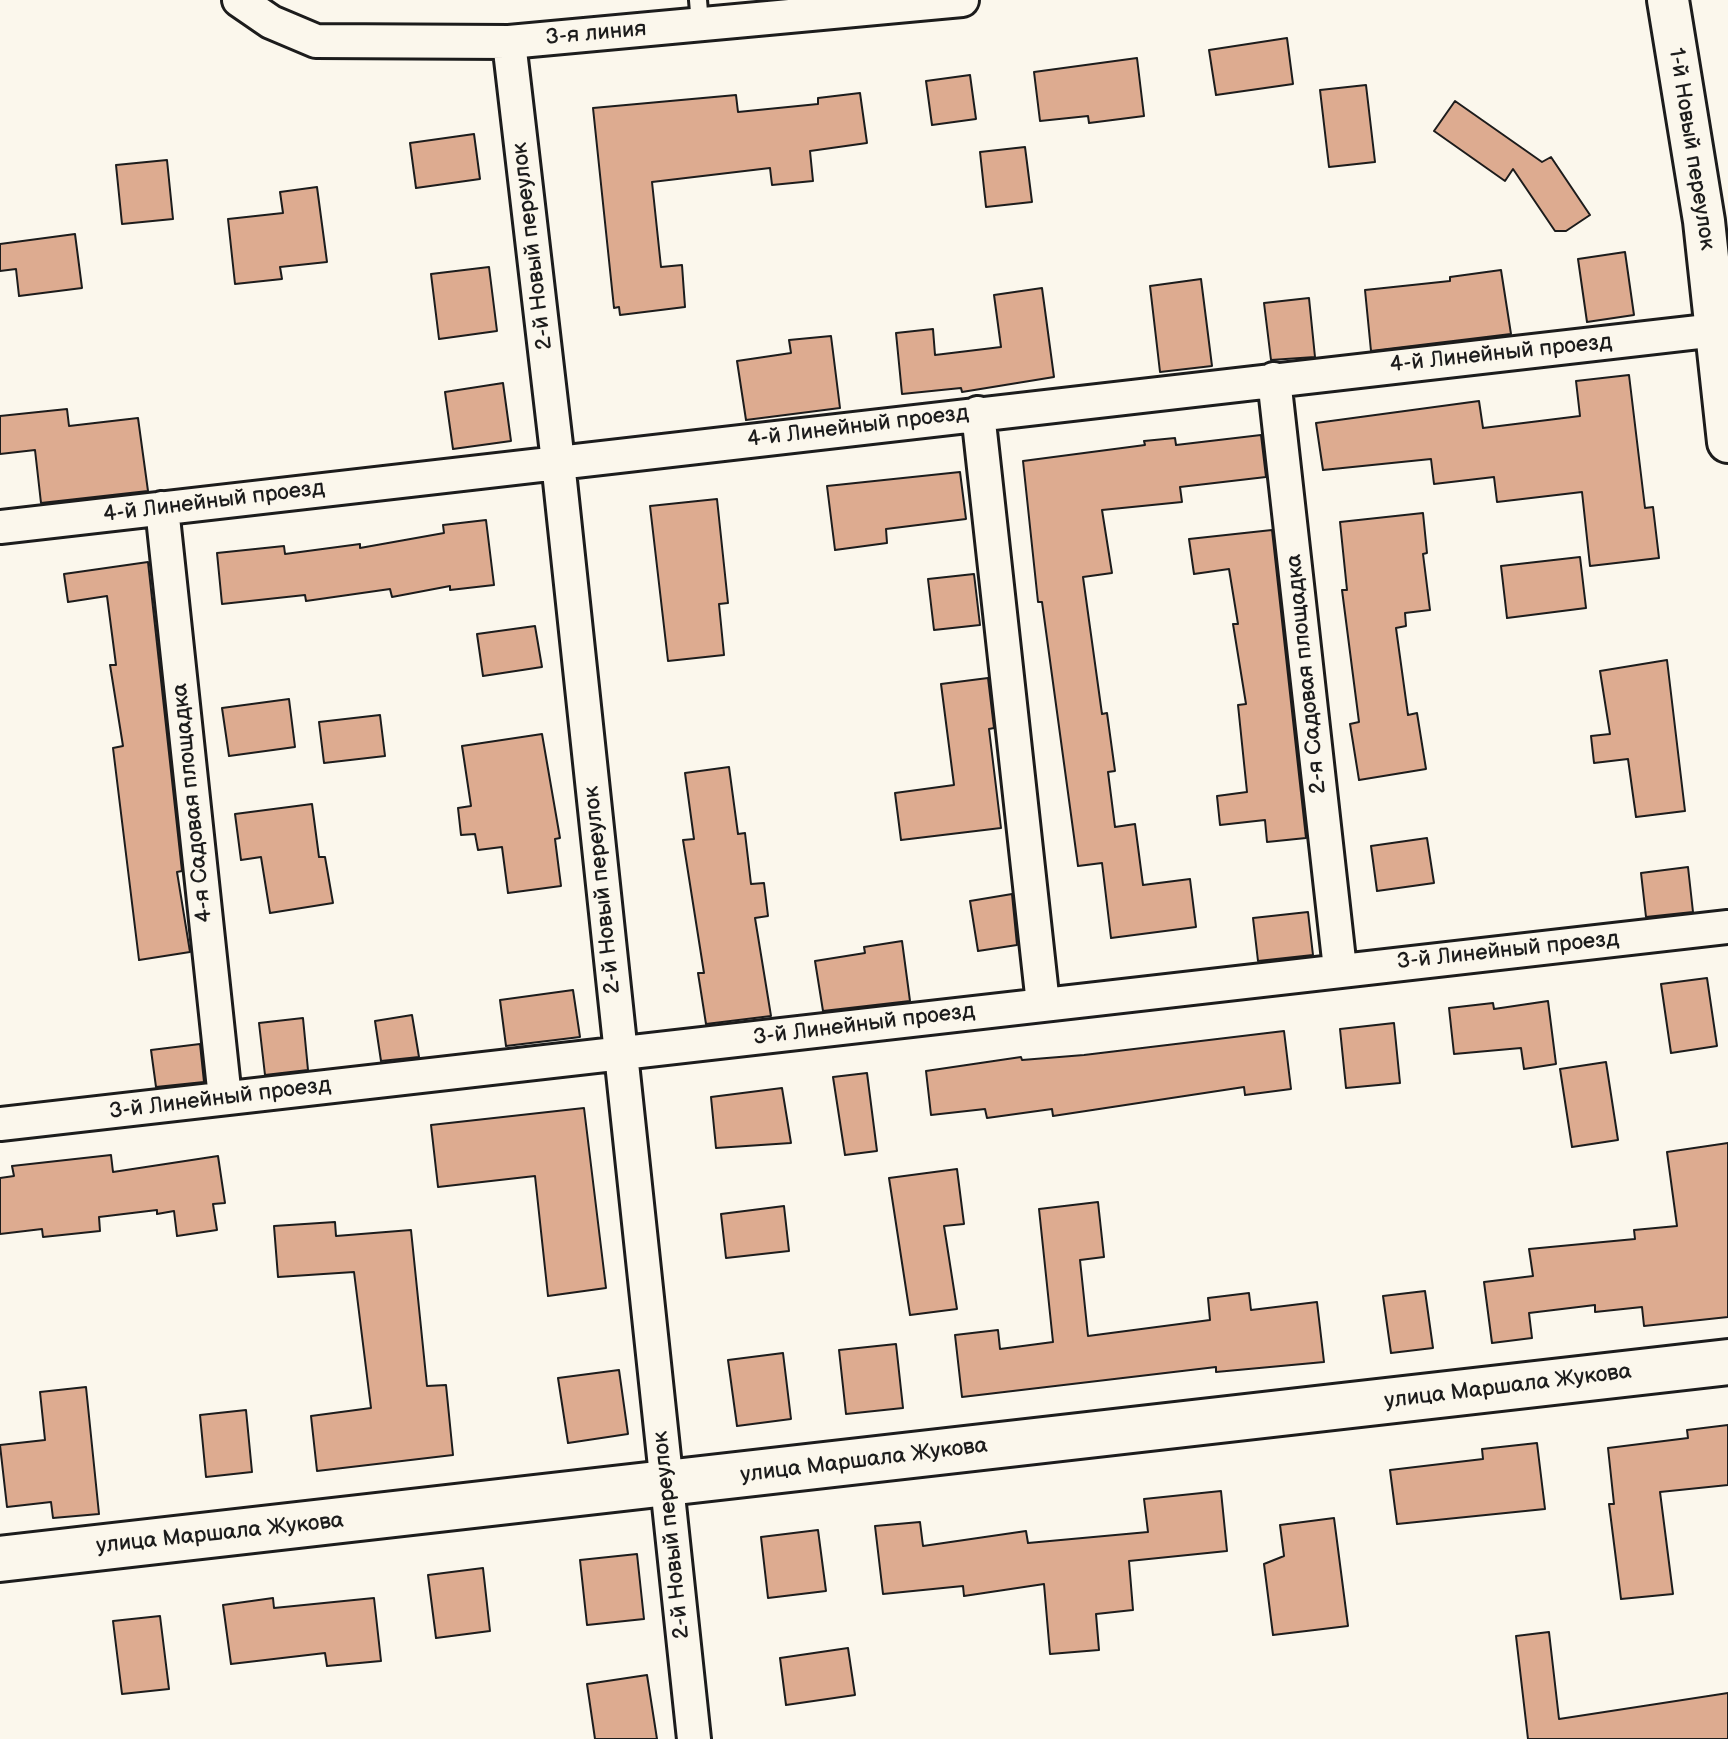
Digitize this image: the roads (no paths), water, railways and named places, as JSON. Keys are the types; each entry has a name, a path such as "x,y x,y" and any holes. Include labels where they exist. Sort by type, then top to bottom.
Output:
{"main road":[{"name":"улица Маршала Жукова","path":"0,1559 1728,1362"}],"street":[{"name":"3-я линия","path":"239,0 271,22 316,41 509,42 699,12 962,0"},
{"name":"1-й Новый переулок","path":"1668,0 1716,226 1716,330 1728,442"},
{"name":"2-й Новый переулок","path":"509,42 558,462 694,1739"},
{"name":"4-й Линейный проезд","path":"0,527 1716,330"},
{"name":"2-я Cадовая площадка","path":"1274,379 1340,969"},
{"path":"978,413 1043,1004"},
{"name":"4-я Садовая площадка","path":"162,508 225,1098"},
{"name":"3-й Линейный проезд","path":"0,1124 1728,927"}]}
